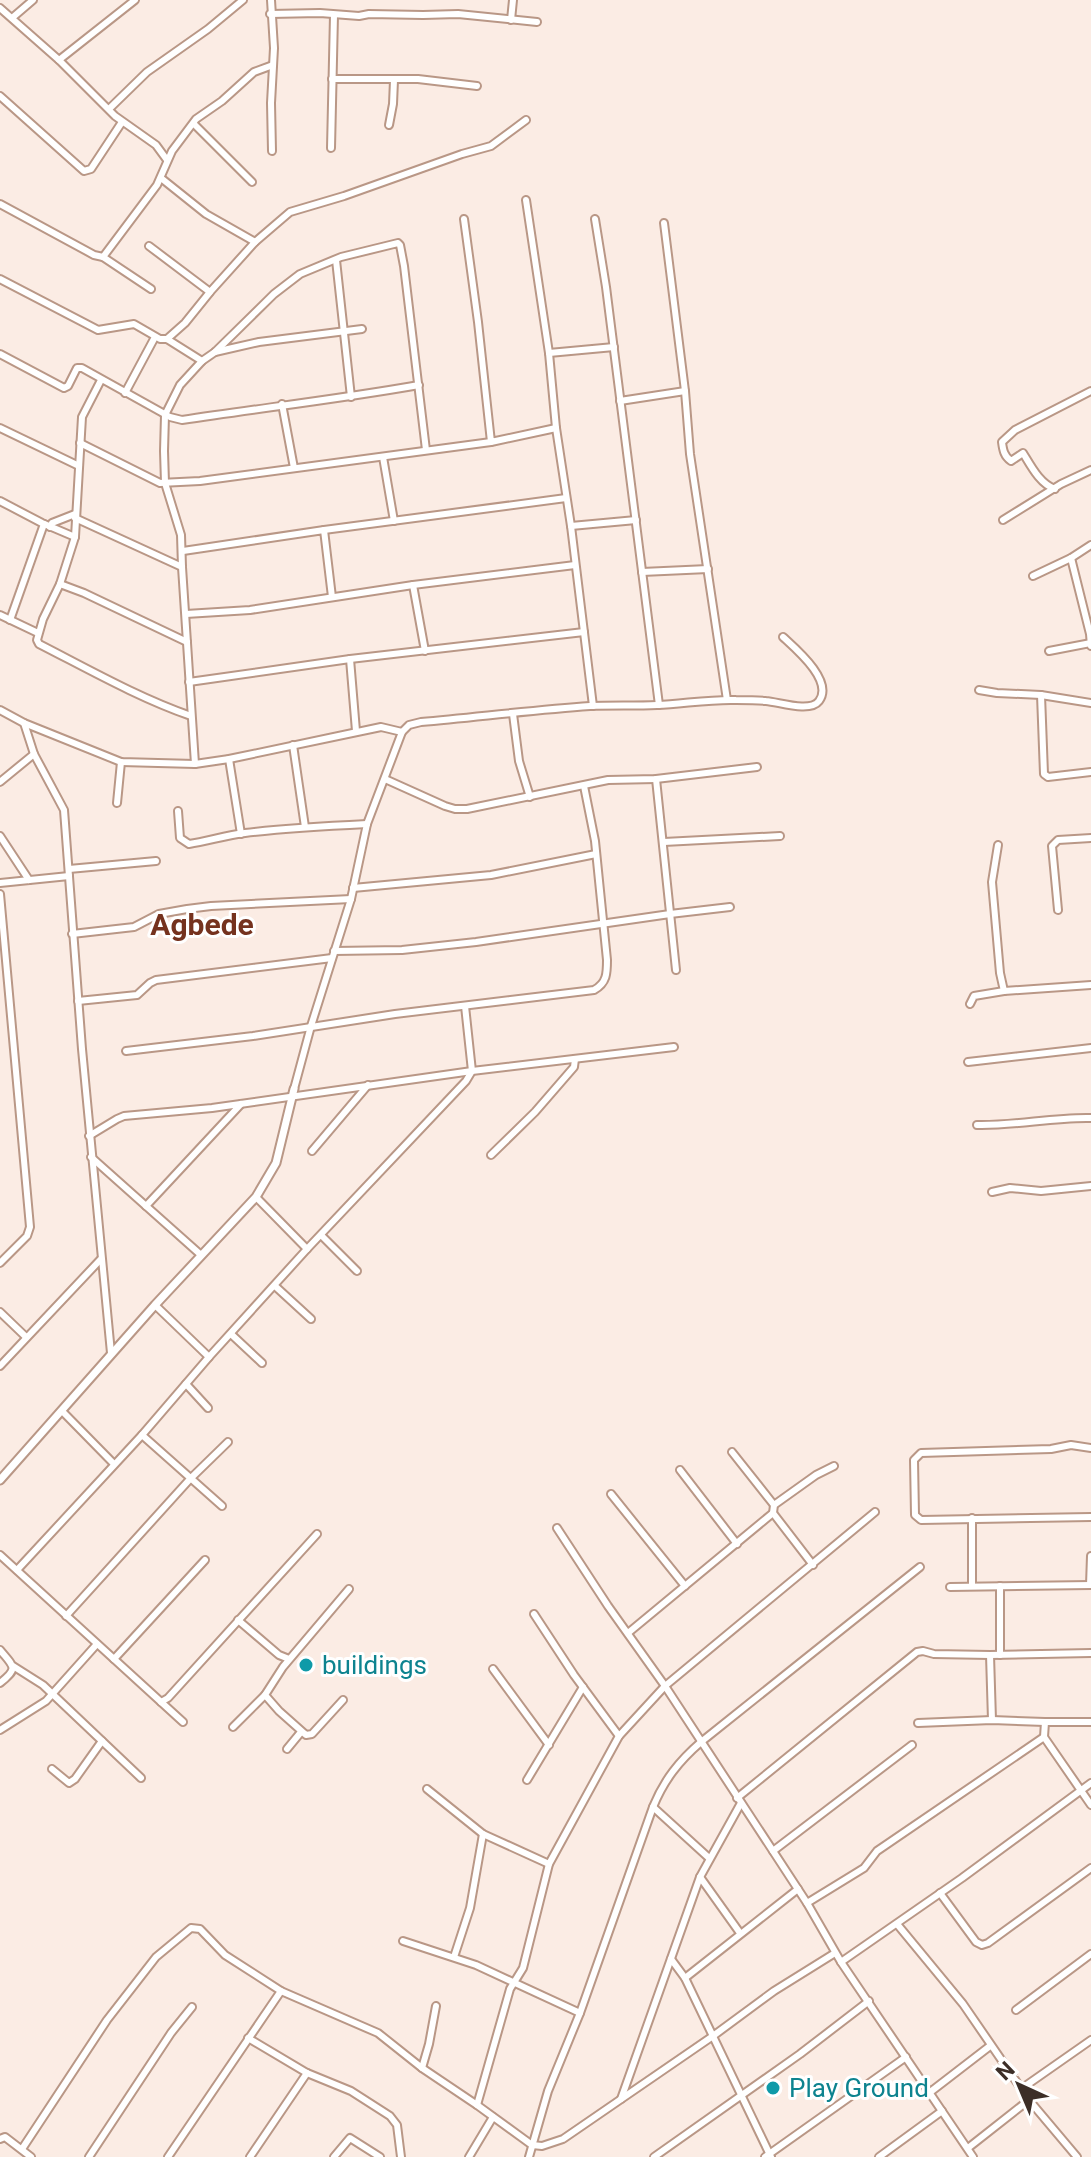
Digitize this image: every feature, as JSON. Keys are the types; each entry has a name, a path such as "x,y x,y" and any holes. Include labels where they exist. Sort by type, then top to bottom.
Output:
{"street":[{"path":"12,18 33,0"},
{"path":"59,60 135,0"},
{"path":"109,109 147,72 243,0"},
{"path":"271,0 274,39 272,151"},
{"path":"511,20 513,0"},
{"path":"0,8 122,122 156,145 167,160"},
{"path":"270,14 458,14 537,22"},
{"path":"331,148 334,15"},
{"path":"103,257 161,178 167,160 194,124 254,72 273,65"},
{"path":"332,79 418,79 477,86"},
{"path":"389,125 394,80"},
{"path":"0,96 84,171 91,169 122,122"},
{"path":"167,339 185,323 255,242 290,212 491,146 526,120"},
{"path":"194,124 252,182"},
{"path":"161,178 206,214 255,242"},
{"path":"526,200 549,353 593,706"},
{"path":"0,204 103,257 151,289"},
{"path":"464,219 491,442"},
{"path":"595,219 659,705"},
{"path":"664,223 690,454 727,700"},
{"path":"195,764 183,551 179,526 165,483 165,415 180,385 290,281 309,269 341,257 398,243 426,450"},
{"path":"149,246 210,292"},
{"path":"336,260 351,397"},
{"path":"0,279 98,330 134,324 155,337 167,339 202,361"},
{"path":"215,352 259,342 362,329"},
{"path":"125,393 155,337"},
{"path":"549,353 614,347"},
{"path":"0,354 64,388 79,367 165,415 182,420 419,385"},
{"path":"101,380 82,417 75,537 37,640 39,644 191,716"},
{"path":"620,401 685,391"},
{"path":"1055,489 1040,479 1023,453 1011,461 1007,458 1002,442 1015,430 1091,391"},
{"path":"282,404 294,468"},
{"path":"0,428 79,466"},
{"path":"80,443 146,477 165,483 491,442 556,428"},
{"path":"383,457 394,521"},
{"path":"1003,520 1091,470"},
{"path":"183,551 566,498"},
{"path":"0,501 75,537"},
{"path":"10,620 47,525 52,523 75,516 182,567"},
{"path":"571,526 636,520"},
{"path":"324,530 332,597"},
{"path":"1033,576 1091,545"},
{"path":"1049,651 1091,645 1071,558"},
{"path":"186,614 250,610 413,585 575,565"},
{"path":"642,572 708,569"},
{"path":"60,584 187,642"},
{"path":"413,585 425,651"},
{"path":"0,615 38,633"},
{"path":"189,682 350,659 584,632"},
{"path":"0,1480 111,1353 256,1197 276,1163 311,1026 351,899 367,824 402,732 409,725 421,722 593,706 727,700 812,706 819,702 822,693 816,672 783,637"},
{"path":"350,659 356,731"},
{"path":"979,690 1091,703"},
{"path":"1041,695 1044,774 1048,777 1091,772"},
{"path":"0,710 24,723 121,762 195,764 381,727 402,732"},
{"path":"513,714 519,761 530,797"},
{"path":"24,723 34,754 64,810 89,1136 111,1353"},
{"path":"293,745 305,827"},
{"path":"0,782 34,754"},
{"path":"229,759 241,834"},
{"path":"117,803 121,762"},
{"path":"385,779 455,809 608,780 656,779 757,767"},
{"path":"656,779 676,970"},
{"path":"126,1051 594,990 601,986 607,975 596,854 584,786"},
{"path":"178,811 180,838 185,843 305,827 367,824"},
{"path":"0,836 29,880"},
{"path":"664,842 780,836"},
{"path":"1058,910 1052,846 1058,840 1091,838"},
{"path":"998,845 992,882 1004,991"},
{"path":"353,888 491,875 596,854"},
{"path":"0,883 156,861"},
{"path":"0,894 2,950 30,1227 27,1236 0,1263"},
{"path":"72,934 134,927 159,914 211,906 351,899"},
{"path":"78,1001 137,995 156,980 333,954 476,942 730,907"},
{"path":"970,1004 974,996 1004,991 1091,985"},
{"path":"17,1570 307,1249 464,1084 472,1071 465,1006"},
{"path":"0,1015 10,1014"},
{"path":"89,1136 124,1116 241,1104 294,1092 674,1047"},
{"path":"968,1062 1091,1048"},
{"path":"491,1155 535,1112 574,1067 575,1059"},
{"path":"312,1151 368,1085"},
{"path":"146,1206 241,1104"},
{"path":"977,1125 1002,1126 1044,1119 1091,1118"},
{"path":"91,1157 201,1255"},
{"path":"992,1192 1010,1188 1041,1191 1091,1186"},
{"path":"256,1197 307,1249"},
{"path":"322,1236 357,1271"},
{"path":"0,1366 101,1259"},
{"path":"275,1286 311,1319"},
{"path":"155,1305 209,1357"},
{"path":"0,1312 26,1337"},
{"path":"231,1334 262,1363"},
{"path":"186,1384 208,1408"},
{"path":"62,1411 114,1464"},
{"path":"142,1435 222,1506"},
{"path":"66,1616 190,1479 228,1442"},
{"path":"1091,1448 1071,1445 1051,1449 921,1453 913,1462 917,1518 1091,1517"},
{"path":"732,1452 813,1565"},
{"path":"628,1633 737,1544 774,1509 816,1475 834,1466"},
{"path":"680,1470 737,1544"},
{"path":"611,1494 685,1586"},
{"path":"477,2105 510,1989 523,1968 549,1864 619,1736 665,1686 875,1512"},
{"path":"972,1518 972,1585"},
{"path":"557,1528 665,1686 807,1903 835,1953 973,2157"},
{"path":"161,1702 168,1698 317,1534"},
{"path":"0,1555 183,1722"},
{"path":"950,1587 1091,1585 1091,1556"},
{"path":"114,1659 205,1560"},
{"path":"529,2157 548,2091 580,2013 653,1807 668,1776 684,1756 920,1567"},
{"path":"1000,1586 1000,1655"},
{"path":"233,1727 265,1695 289,1659 349,1589"},
{"path":"534,1614 619,1736"},
{"path":"238,1620 279,1655 289,1659"},
{"path":"0,1730 46,1701 97,1644"},
{"path":"0,1650 13,1666 43,1685 141,1778"},
{"path":"621,2099 700,1877 739,1800 917,1652 990,1655 1091,1653"},
{"path":"279,1655 283,1667"},
{"path":"990,1655 992,1720"},
{"path":"0,1683 12,1673 13,1666"},
{"path":"493,1669 549,1745"},
{"path":"527,1780 583,1687"},
{"path":"265,1695 306,1735 312,1734 343,1700"},
{"path":"918,1723 992,1720 1091,1722"},
{"path":"1045,1722 1044,1737 1091,1805"},
{"path":"287,1749 301,1732"},
{"path":"807,1903 864,1868 877,1851 1044,1737"},
{"path":"52,1769 69,1783 102,1741"},
{"path":"773,1851 912,1745"},
{"path":"841,1962 1091,1783"},
{"path":"427,1789 483,1834 549,1864"},
{"path":"653,1807 709,1858"},
{"path":"454,1957 470,1908 483,1834"},
{"path":"940,1893 976,1942 982,1945 1091,1868"},
{"path":"700,1877 740,1933"},
{"path":"685,1978 798,1889"},
{"path":"897,1924 963,2004 1029,2100 1075,2154 1066,2157"},
{"path":"22,2149 107,2020 156,1957 191,1928 200,1929 225,1955 281,1991 371,2029 532,2145 542,2146 563,2139 774,1991 835,1953"},
{"path":"403,1941 515,1981 580,2013"},
{"path":"1016,2010 1091,1954"},
{"path":"671,1959 685,1978 769,2156 906,2057"},
{"path":"168,2157 281,1991"},
{"path":"654,2157 869,2001"},
{"path":"422,2068 436,2006"},
{"path":"89,2157 171,2033 192,2007"},
{"path":"248,2038 307,2073 351,2091 394,2119 401,2157"},
{"path":"1021,2089 1091,2040"},
{"path":"929,2093 990,2046"},
{"path":"250,2157 307,2073"},
{"path":"968,2148 1029,2100"},
{"path":"879,2157 942,2111"},
{"path":"469,2157 493,2117"},
{"path":"0,2139 5,2137 31,2157"},
{"path":"334,2157 350,2138 380,2157"}],"place":[{"name":"buildings","path":"306,1665"},
{"name":"Play Ground","path":"773,2088"}],"district":[{"name":"Agbede","path":"202,924"}]}
